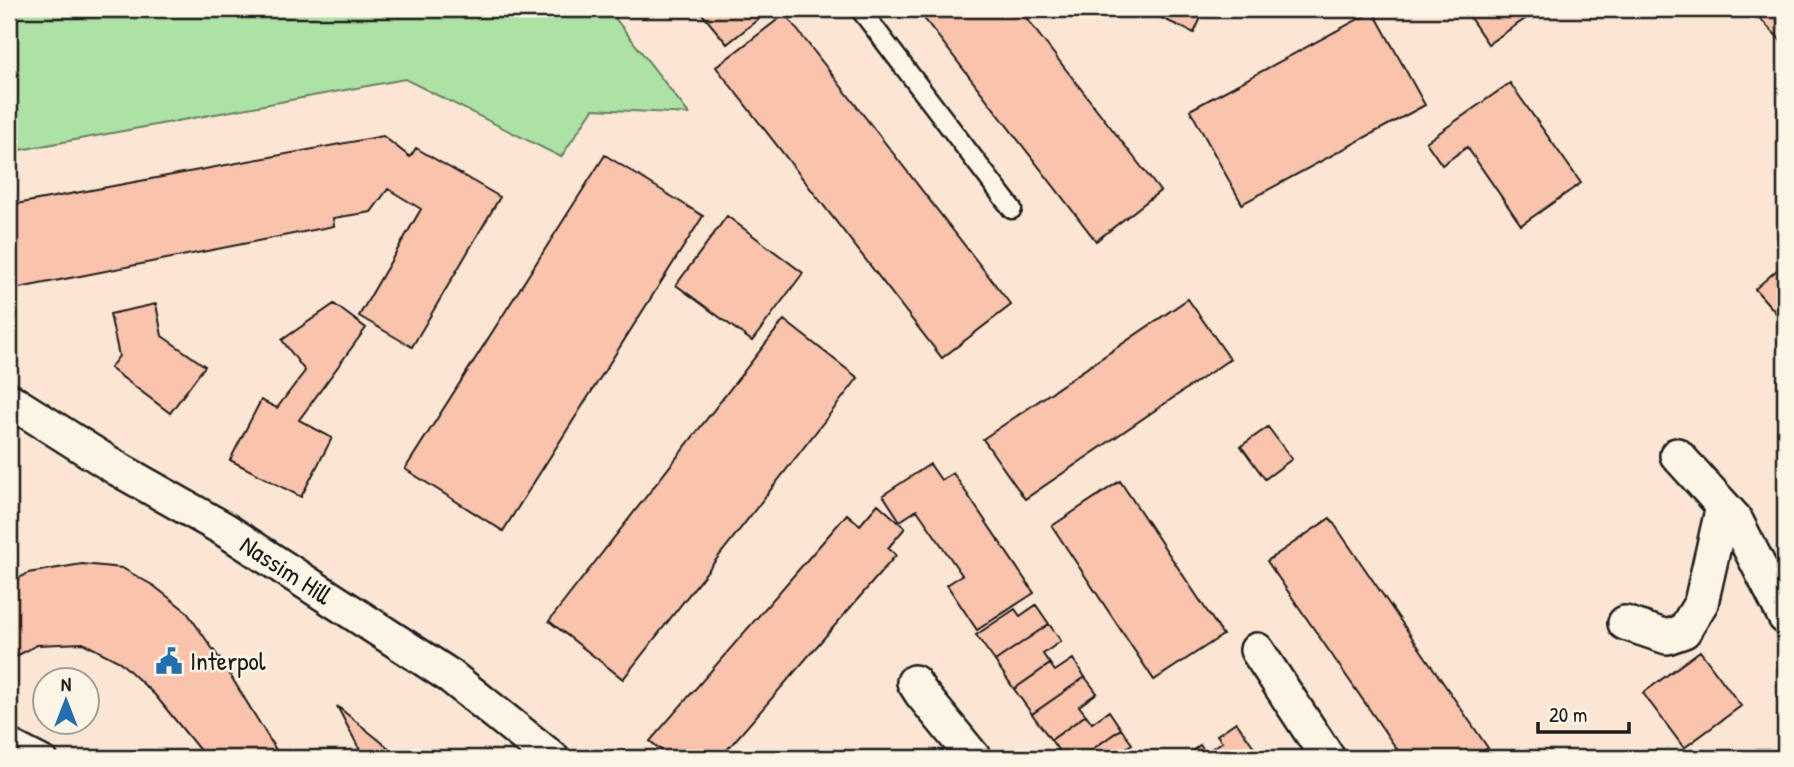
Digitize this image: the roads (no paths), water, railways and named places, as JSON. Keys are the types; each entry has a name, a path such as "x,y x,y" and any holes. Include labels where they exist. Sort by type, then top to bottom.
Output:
{"street":[{"name":"Nassim Hill","path":"9,400 118,469 223,529 450,676 552,758"},
{"path":"1677,455 1735,519 1785,617"},
{"path":"1625,623 1667,637 1684,631 1700,603 1723,506"},
{"path":"1257,650 1328,758"},
{"path":"914,682 920,693 974,758"}],"lane":[{"path":"860,9 1012,209"},
{"path":"9,738 48,758"}],"place":[{"name":"Interpol","path":"169,661"}]}
